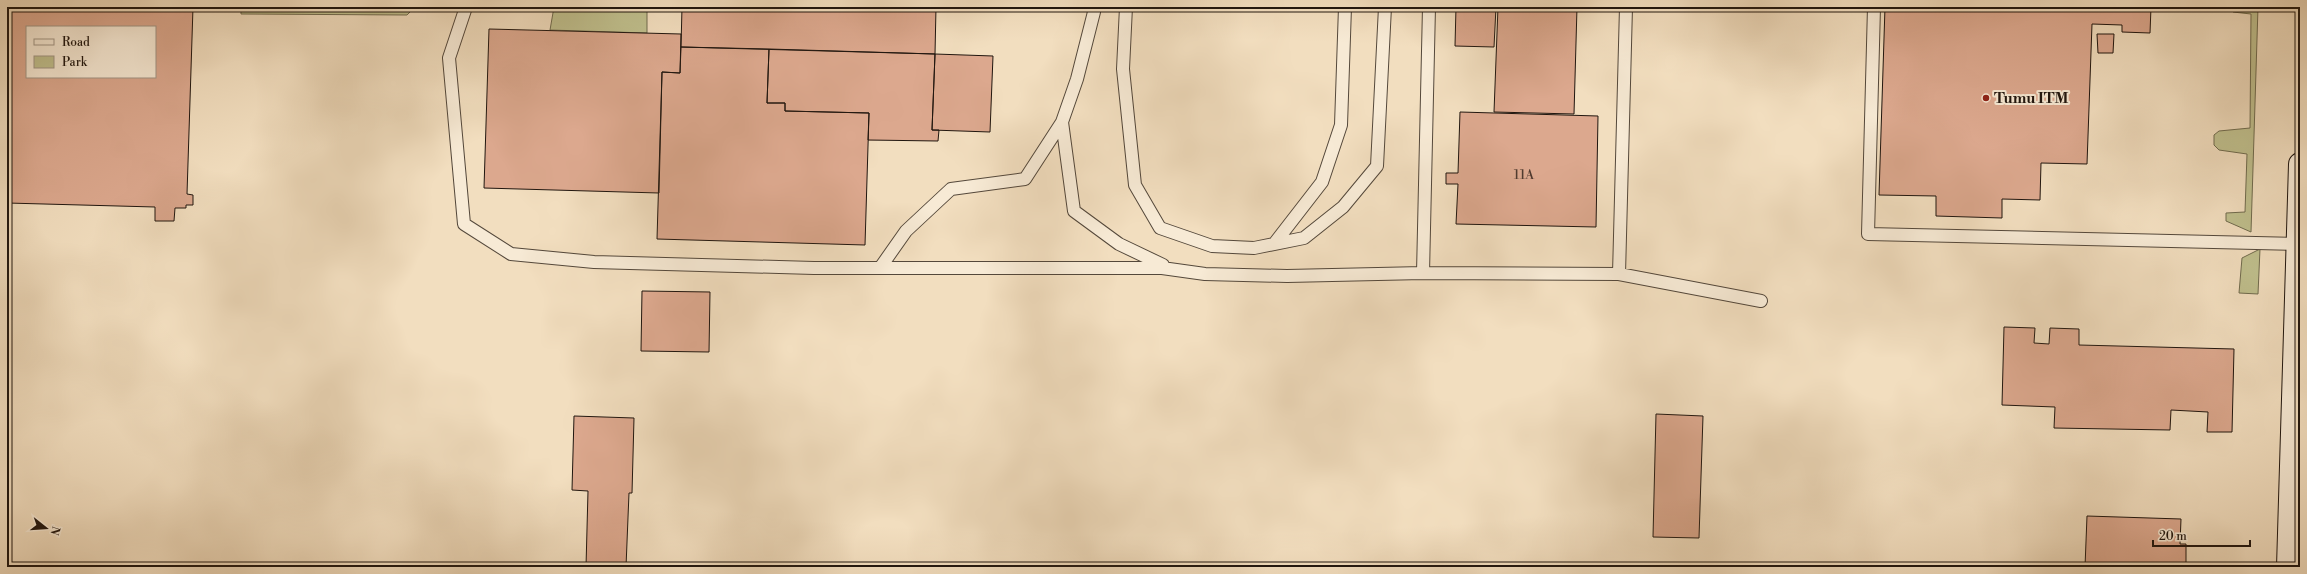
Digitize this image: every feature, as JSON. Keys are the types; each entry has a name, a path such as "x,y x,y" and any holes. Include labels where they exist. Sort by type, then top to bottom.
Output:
{"street":[{"path":"2288,567 2300,164"}],"lane":[{"path":"466,7 449,58 464,224 511,254 594,262 880,268 1162,268 1205,274 1287,276 1423,273 1619,274 1761,301"},
{"path":"880,268 906,231 951,189 1025,179 1062,122 1077,79 1094,12 1092,7"},
{"path":"1126,7 1123,70 1135,185 1160,228 1212,246 1254,248 1304,238 1343,207 1377,166 1385,7"},
{"path":"1274,244 1322,182 1342,126 1345,7"},
{"path":"1423,273 1429,7"},
{"path":"1619,274 1626,7"},
{"path":"1874,7 1868,234 2297,244"},
{"path":"1062,122 1074,211 1119,244 1156,263 1205,274"}],"green space":[{"path":"241,7 415,7 407,15 241,14"},
{"path":"554,7 647,7 647,33 550,30"},
{"path":"2233,7 2258,7 2251,232 2226,221 2226,213 2245,212 2247,154 2219,150 2214,145 2214,135 2219,131 2250,128 2251,14 2233,12"},
{"path":"2260,249 2258,294 2239,293 2242,258"}],"building":[{"path":"7,7 193,7 187,194 193,195 193,205 186,205 186,208 175,208 174,221 155,221 155,207 7,203"},
{"path":"682,7 936,7 935,54 681,47"},
{"path":"1456,7 1496,7 1494,47 1455,46"},
{"path":"1498,7 1577,7 1574,114 1494,112"},
{"name":"Tumu ITM","path":"1885,7 2151,7 2150,33 2122,32 2122,25 2092,24 2087,164 2041,163 2040,200 2002,199 2002,218 1936,216 1936,196 1879,195"},
{"path":"489,29 681,34 680,73 662,72 659,193 484,188"},
{"path":"2097,34 2114,34 2113,53 2098,53"},
{"path":"681,47 769,49 767,103 785,103 785,111 869,113 865,245 657,239 662,72 680,73"},
{"path":"769,49 935,54 932,130 939,130 938,141 868,140 869,113 785,111 785,103 767,103"},
{"path":"935,54 993,56 990,132 932,130"},
{"path":"1460,112 1598,116 1596,227 1456,224 1458,184 1446,184 1446,173 1458,173"},
{"path":"642,291 710,292 709,352 641,351"},
{"path":"2004,327 2035,328 2034,343 2049,344 2050,328 2079,329 2079,345 2234,349 2232,432 2207,432 2208,412 2171,410 2170,430 2054,428 2055,407 2002,405"},
{"path":"1656,414 1703,416 1699,538 1653,537"},
{"path":"574,416 634,418 632,493 629,493 626,567 586,567 588,491 572,490"},
{"path":"2087,516 2181,519 2180,544 2186,544 2186,567 2085,567"}],"place":[{"name":"Tumu ITM","path":"1986,98"}]}
